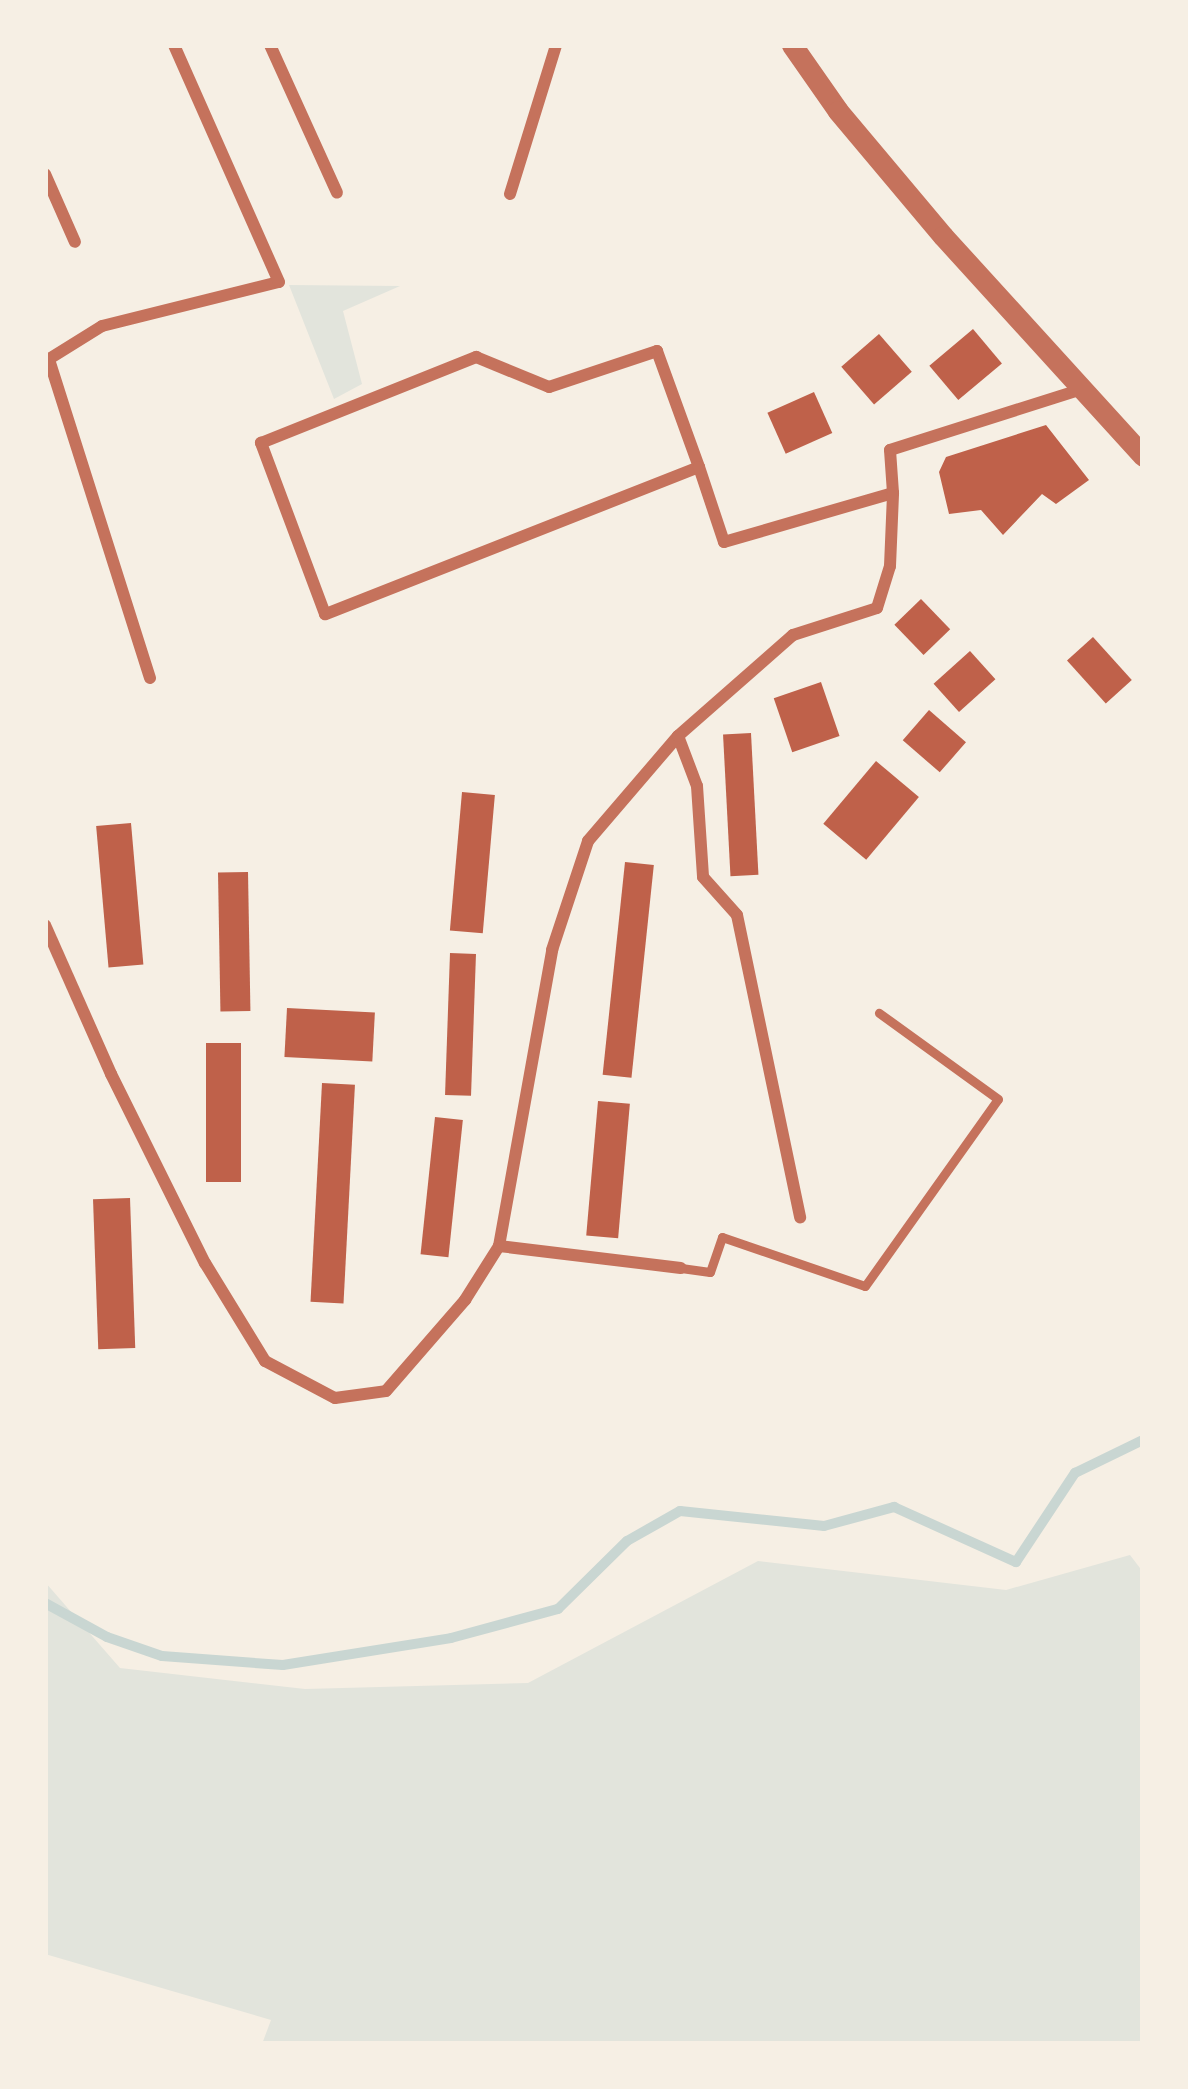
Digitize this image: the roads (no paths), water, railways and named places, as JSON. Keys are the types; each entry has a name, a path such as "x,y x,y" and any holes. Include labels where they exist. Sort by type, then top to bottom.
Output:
{"street":[{"path":"150,678 49,358 102,326 279,282 174,45"},
{"path":"270,45 337,193"},
{"path":"509,194 556,45"},
{"path":"792,45 838,111 1079,390 1143,456"},
{"path":"45,174 75,242"},
{"path":"699,467 326,614 261,443 476,357 549,387 657,351 699,467 724,542 892,493"},
{"path":"45,926 111,1074 205,1263 265,1361 334,1398 386,1391 465,1300 499,1246 552,950 587,842 678,736 794,635 877,608 890,566 890,450 1079,390"},
{"path":"678,736 697,786 704,877 736,915 800,1217"},
{"path":"499,1246 681,1268"}],"lane":[{"path":"681,1268 710,1272 722,1238 866,1286 998,1099 879,1013"}],"waterway":[{"path":"45,1603 107,1637 162,1656 283,1665 451,1638 558,1609 627,1541 680,1511 824,1526 894,1507 1016,1562 1075,1473 1143,1440"}]}
